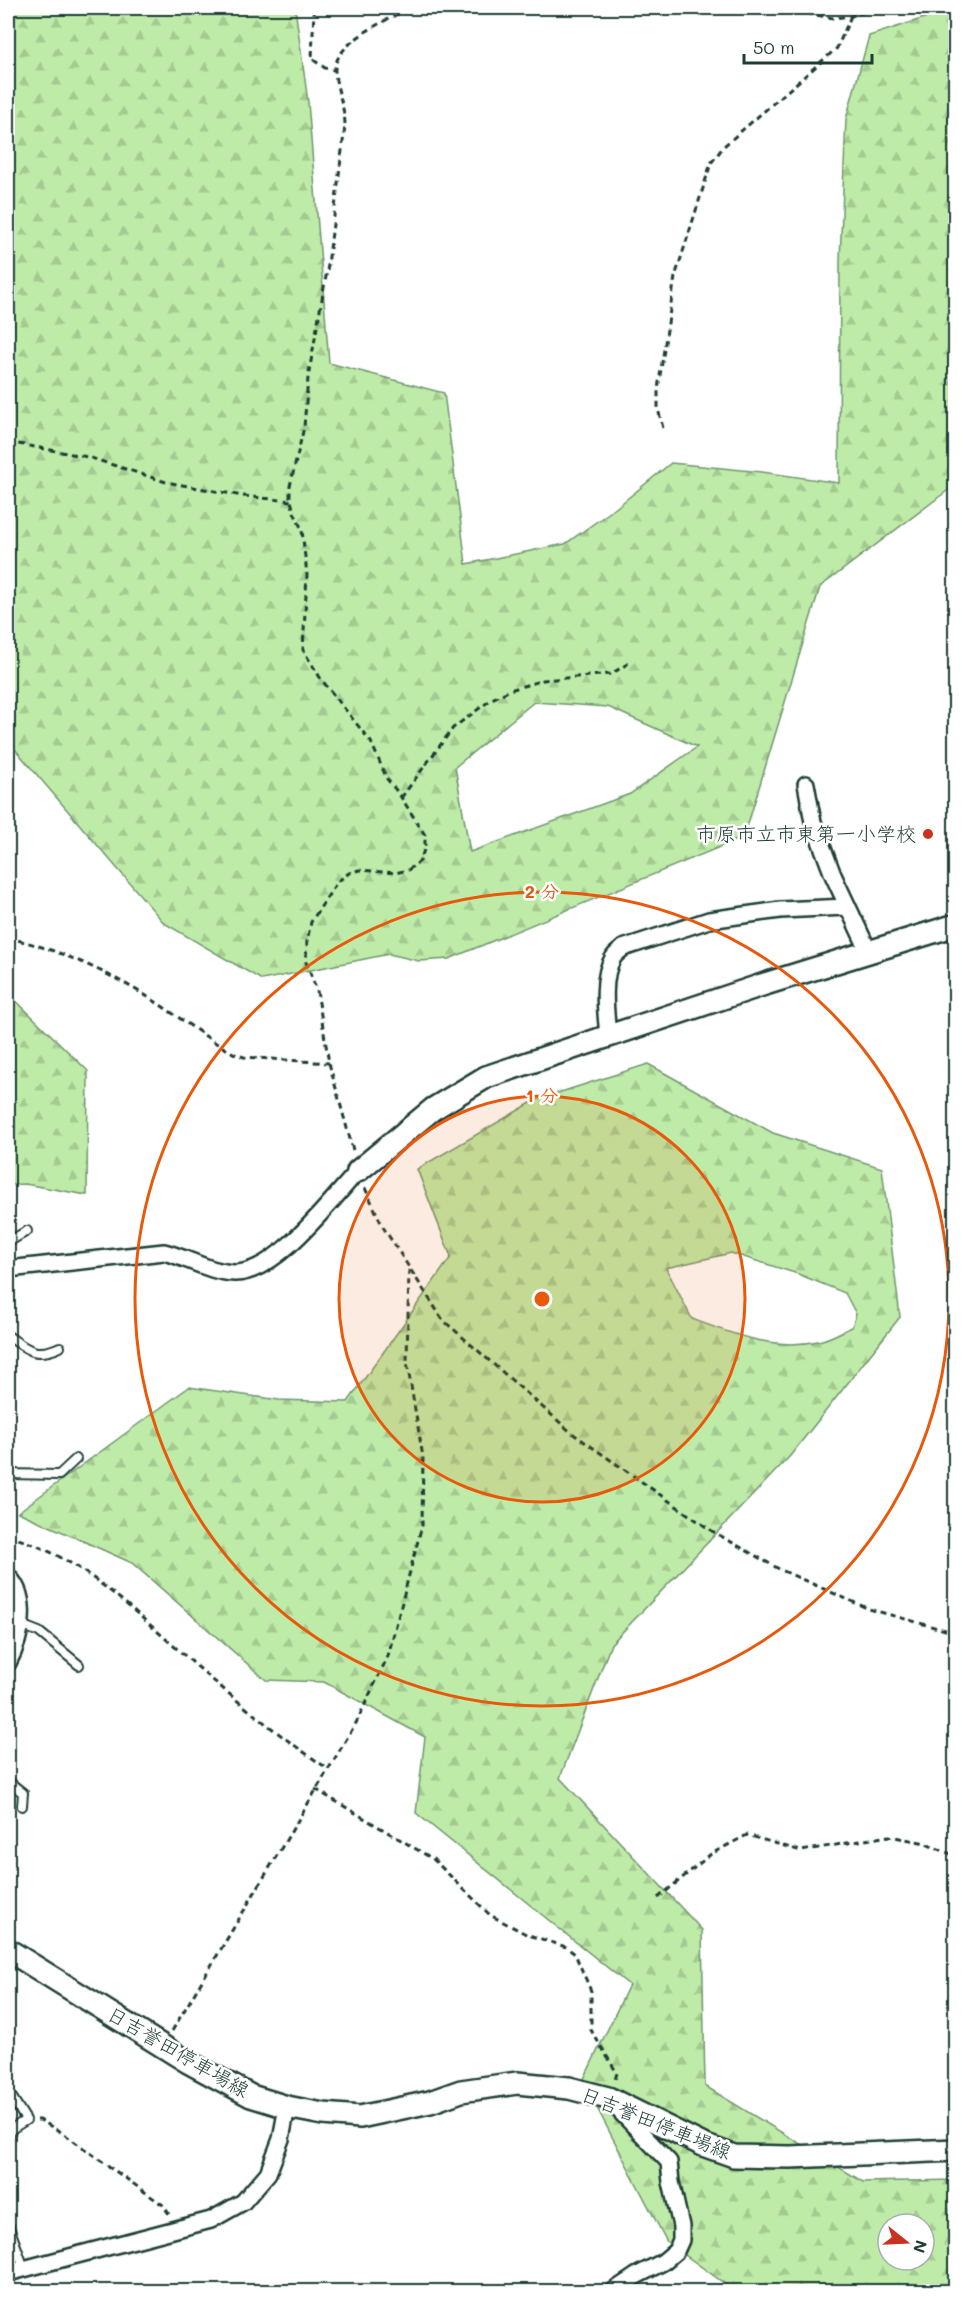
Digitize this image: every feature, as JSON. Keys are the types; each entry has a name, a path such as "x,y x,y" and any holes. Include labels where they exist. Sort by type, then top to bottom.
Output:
{"main road":[{"path":"358,1171 433,1109 486,1077 956,924"},
{"name":"日吉誉田停車場線","path":"8,1950 188,2062 251,2096 287,2107 323,2114 360,2117 430,2102 461,2091 517,2083 569,2088 608,2098 703,2145 734,2156 790,2157 956,2150"}],"street":[{"path":"806,784 813,822 869,952"},
{"path":"608,1036 605,1000 609,968 613,957 623,948 709,920 780,910 848,907"},
{"path":"8,1269 164,1252 180,1256 212,1270 247,1272 261,1268 274,1259 358,1171"},
{"path":"8,1576 12,1580 20,1603 21,1625 8,1663"},
{"path":"608,2098 669,2162 681,2233 681,2240 676,2251 663,2262 612,2292"},
{"path":"8,2273 211,2220 243,2202 268,2173 281,2139 287,2107"}],"lane":[{"path":"8,1242 27,1231"},
{"path":"8,1336 23,1347 39,1353 47,1353 60,1347"},
{"path":"8,1473 59,1475 76,1459"},
{"path":"21,1625 39,1632 79,1665"},
{"path":"8,1781 23,1793 22,1806"},
{"path":"8,2091 26,2120 13,2128 8,2135"},
{"path":"8,2224 24,2268"}],"path":[{"path":"314,8 312,59 325,68 334,70"},
{"path":"409,8 357,38 340,53 334,70 345,114 345,126 328,265 309,378 304,426 290,486 291,501 302,530 307,575 303,650 321,679 364,731 387,779 425,836 425,847 420,861 408,870 395,873 359,870 349,873 338,882 311,922 307,941 306,962 317,991 329,1063 358,1171 383,1227 443,1320 572,1433 712,1531 779,1569 869,1609 956,1633"},
{"path":"776,8 833,18 880,8"},
{"path":"663,428 658,409 658,389 675,277 711,163 724,146 837,48 851,16"},
{"path":"8,442 88,457 166,482 243,496 291,501"},
{"path":"401,798 453,728 492,699 510,690 543,680 611,674 629,663"},
{"path":"8,938 30,942 76,960 136,990 236,1054 244,1057 329,1063"},
{"path":"163,2045 356,1723 388,1656 422,1525 423,1457 406,1362 409,1268"},
{"path":"8,1536 44,1549 83,1571 115,1594 243,1707 327,1768"},
{"path":"315,1789 433,1859 490,1915 526,1934 566,1947 575,1954 591,1991 591,2030 617,2073 608,2098"},
{"path":"658,1898 711,1854 747,1835 801,1851 889,1836 921,1842 956,1856"},
{"path":"26,2120 40,2120 61,2132 154,2199 167,2210 176,2229"}],"green space":[{"path":"8,8 295,8 308,102 329,363 444,393 466,564 565,544 617,507 671,463 762,472 839,483 840,260 846,119 869,36 955,8 955,485 820,587 744,837 449,959 419,961 389,954 262,980 164,923 8,741","holes":["534,702 608,707 697,747 630,794 470,852 455,767"]},
{"path":"8,993 88,1071 87,1195 25,1184 8,1185"},
{"path":"648,1064 773,1133 882,1168 900,1317 790,1456 611,1644 560,1778 702,1930 705,2086 863,2182 955,2180 955,2291 735,2291 667,2242 583,2081 629,1985 416,1813 425,1737 324,1682 266,1680 132,1563 18,1512 189,1387 279,1400 348,1402 451,1257 417,1169 536,1100","holes":["731,1253 798,1274 845,1293 856,1314 852,1327 831,1337 802,1344 770,1342 723,1330 692,1319 666,1268"]}],"place":[{"name":"市原市立市東第一小学校","path":"928,834"}]}
